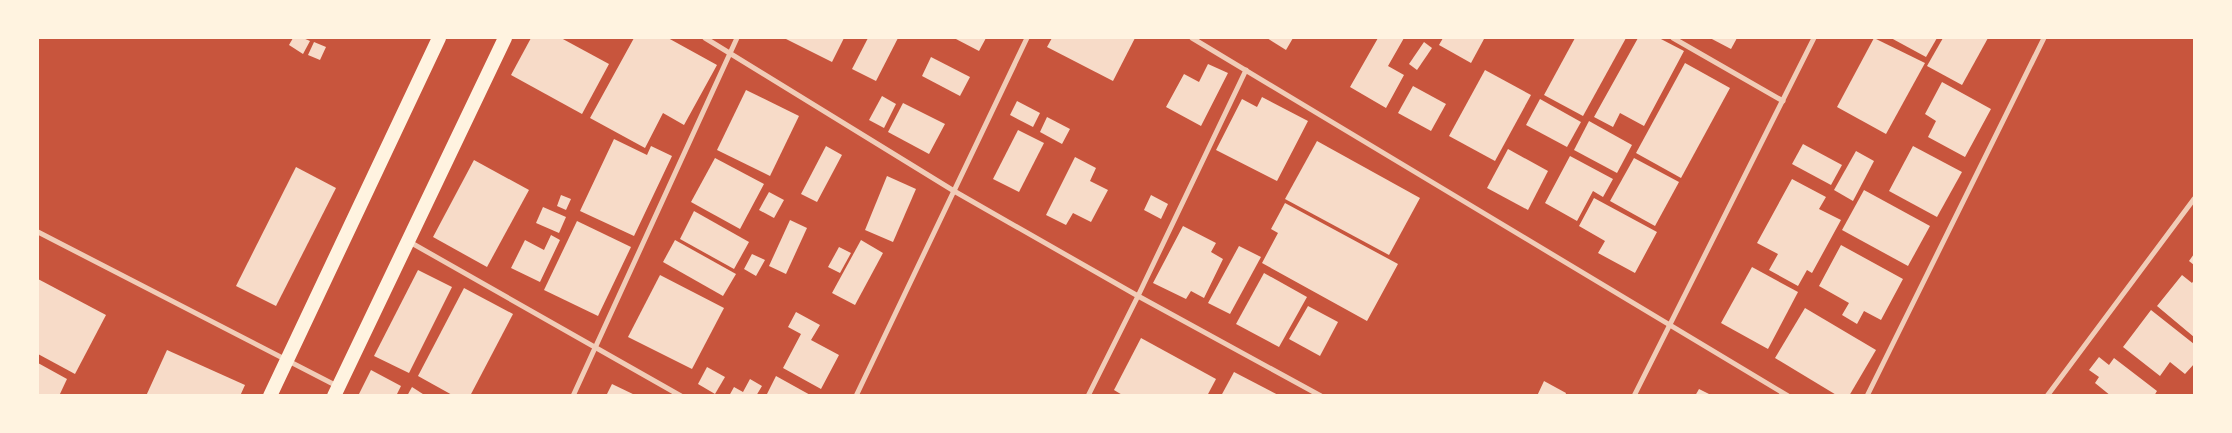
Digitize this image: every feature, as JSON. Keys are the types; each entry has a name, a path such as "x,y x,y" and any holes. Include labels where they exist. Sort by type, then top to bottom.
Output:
{"highway":[{"path":"270,396 439,38"},
{"path":"336,391 505,38"}],"street":[{"path":"706,38 954,191 1138,296 1321,396"},
{"path":"573,396 737,38"},
{"path":"856,396 1027,38"},
{"path":"1192,38 1788,396"},
{"path":"1673,38 1783,101"},
{"path":"1634,396 1814,38"},
{"path":"1867,396 2044,38"},
{"path":"1088,396 1246,70"},
{"path":"2047,396 2194,199"},
{"path":"38,232 286,361 336,391"},
{"path":"408,241 681,396"}],"building":[{"path":"293,38 303,38 310,41 303,54 289,45"},
{"path":"531,38 561,38 609,64 582,114 511,75"},
{"path":"634,38 668,38 717,65 684,125 663,113 645,148 590,118"},
{"path":"784,38 844,38 832,62"},
{"path":"868,38 898,38 876,81 852,69"},
{"path":"954,38 986,38 979,51"},
{"path":"1052,38 1135,38 1113,81 1047,47"},
{"path":"1267,38 1293,38 1286,50"},
{"path":"1378,38 1404,38 1388,66 1404,75 1386,108 1350,87"},
{"path":"1443,38 1484,39 1471,63 1439,45"},
{"path":"1575,38 1626,38 1583,116 1544,95"},
{"path":"1638,38 1659,38 1684,51 1644,126 1620,113 1613,127 1594,117"},
{"path":"1710,38 1737,38 1731,49"},
{"path":"1874,38 1925,63 1886,134 1837,107"},
{"path":"1891,38 1937,38 1926,57"},
{"path":"1943,38 1988,38 1962,85 1927,66"},
{"path":"314,42 326,47 320,60 308,55"},
{"path":"1424,42 1432,48 1417,70 1409,64"},
{"path":"931,57 970,77 960,96 922,76"},
{"path":"1685,63 1730,88 1681,178 1636,153"},
{"path":"1208,64 1228,73 1201,126 1166,107 1184,74 1199,82"},
{"path":"1485,70 1531,95 1495,161 1449,136"},
{"path":"1942,82 1991,109 1965,157 1928,137 1936,121 1925,114"},
{"path":"1413,86 1446,104 1431,131 1398,113"},
{"path":"746,90 799,116 770,176 717,150"},
{"path":"882,96 896,104 884,128 869,120"},
{"path":"1262,97 1308,121 1277,181 1216,150 1242,99 1257,107"},
{"path":"1540,99 1581,122 1567,147 1526,125"},
{"path":"1017,101 1040,113 1033,127 1010,115"},
{"path":"903,103 945,124 929,154 888,132"},
{"path":"1047,117 1070,129 1062,144 1040,132"},
{"path":"1589,121 1632,145 1617,173 1574,150"},
{"path":"1018,130 1044,143 1019,192 993,179"},
{"path":"614,139 647,155 651,146 672,156 634,236 580,211"},
{"path":"1317,141 1420,198 1389,255 1285,199"},
{"path":"1803,144 1842,165 1831,185 1792,164"},
{"path":"826,146 842,155 817,202 801,194"},
{"path":"1913,146 1962,172 1937,217 1889,191"},
{"path":"1508,149 1548,171 1528,210 1487,188"},
{"path":"1856,151 1874,161 1853,201 1834,190"},
{"path":"1570,156 1613,179 1603,197 1593,191 1577,221 1545,203"},
{"path":"1075,157 1096,168 1090,181 1108,190 1091,222 1073,213 1066,225 1046,215"},
{"path":"715,158 764,184 740,229 691,202"},
{"path":"1634,158 1679,182 1655,226 1610,201"},
{"path":"474,160 529,190 487,267 433,237"},
{"path":"296,167 336,188 276,306 236,286"},
{"path":"887,176 916,189 893,242 865,230"},
{"path":"1792,179 1826,197 1819,209 1841,220 1812,273 1807,270 1798,286 1769,270 1778,254 1757,243"},
{"path":"1864,190 1930,226 1908,266 1842,230"},
{"path":"769,192 784,200 774,218 759,210"},
{"path":"561,195 571,199 566,210 557,206"},
{"path":"1151,195 1168,204 1161,219 1144,210"},
{"path":"1594,198 1657,232 1635,273 1598,253 1605,241 1579,226"},
{"path":"1285,203 1398,264 1367,321 1262,263 1278,233 1271,229"},
{"path":"543,207 566,217 559,233 536,223"},
{"path":"694,211 749,242 734,269 680,239"},
{"path":"790,220 807,228 786,274 769,266"},
{"path":"577,221 631,247 598,316 544,290"},
{"path":"1183,226 1216,243 1211,252 1223,259 1204,298 1191,291 1186,299 1153,283"},
{"path":"551,235 560,240 540,282 511,268 525,240 544,250"},
{"path":"675,240 736,274 723,296 663,262"},
{"path":"861,240 883,253 855,305 832,293"},
{"path":"1841,245 1903,279 1881,320 1864,311 1857,324 1842,315 1849,303 1819,286"},
{"path":"1239,246 1261,257 1230,314 1208,303"},
{"path":"839,247 851,253 840,273 828,267"},
{"path":"752,254 765,260 756,276 744,269"},
{"path":"2194,254 2194,265 2189,261"},
{"path":"1752,267 1798,292 1768,349 1721,323"},
{"path":"418,270 452,287 409,373 374,356"},
{"path":"1264,273 1307,297 1279,347 1236,324"},
{"path":"660,275 724,308 692,369 628,337"},
{"path":"2182,275 2192,283 2194,280 2194,337 2157,306"},
{"path":"38,279 106,315 75,374 38,354"},
{"path":"464,288 513,314 470,396 454,396 418,376"},
{"path":"1308,306 1338,322 1320,356 1289,339"},
{"path":"1805,308 1876,350 1849,396 1838,396 1775,358"},
{"path":"2151,310 2194,344 2194,364 2185,374 2170,362 2160,376 2123,347"},
{"path":"796,312 820,325 811,340 839,355 821,389 783,368 801,334 788,327"},
{"path":"1141,338 1216,379 1207,396 1124,396 1114,390"},
{"path":"167,350 245,385 240,396 146,396"},
{"path":"2099,357 2109,365 2114,358 2157,391 2154,396 2111,396 2095,383 2099,377 2089,370"},
{"path":"38,363 67,379 59,396 38,396"},
{"path":"707,367 725,377 715,394 698,384"},
{"path":"371,370 401,386 396,396 358,396"},
{"path":"1234,372 1280,396 1221,396"},
{"path":"776,376 812,396 766,396"},
{"path":"750,379 762,386 756,396 729,396 734,387 743,392"},
{"path":"1544,381 1566,393 1565,396 1537,396"},
{"path":"612,384 637,396 606,396"},
{"path":"412,387 426,396 407,396"},
{"path":"1699,389 1713,396 1695,396"}]}
